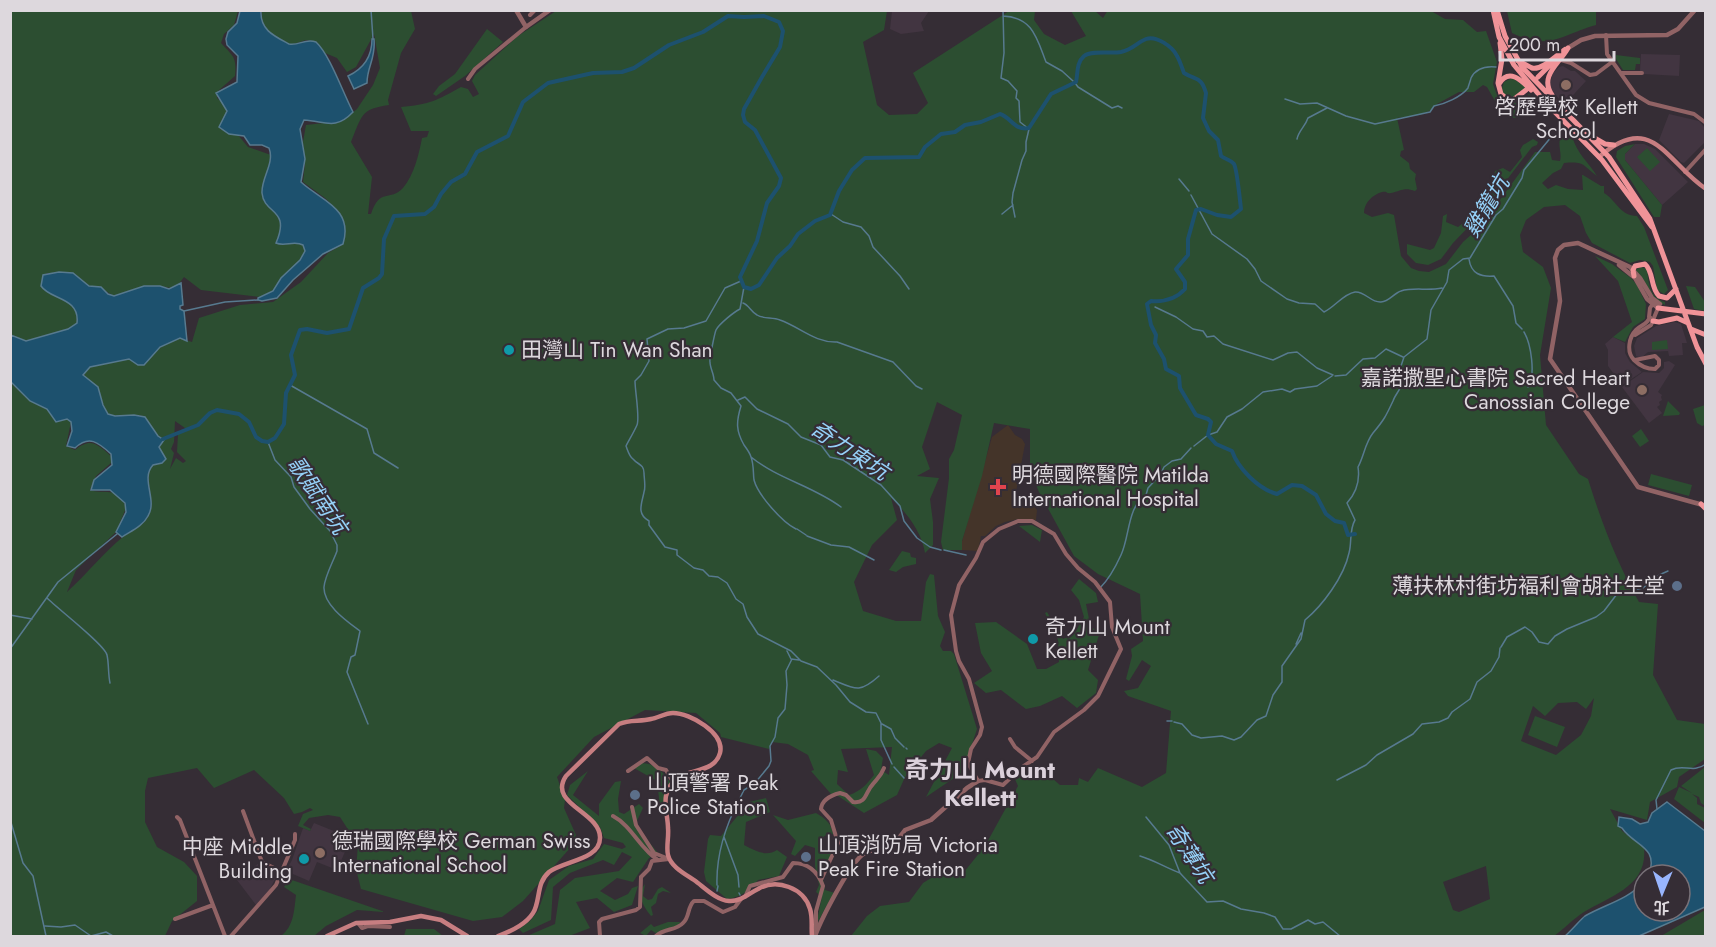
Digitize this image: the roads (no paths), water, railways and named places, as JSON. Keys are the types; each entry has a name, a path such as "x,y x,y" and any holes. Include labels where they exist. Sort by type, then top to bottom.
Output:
{"main road":[{"path":"1496,10 1502,59 1499,89 1502,96 1510,100 1526,90"},
{"path":"1496,10 1505,36 1518,62 1588,135 1645,210 1706,364"},
{"path":"1499,36 1514,65 1546,103"},
{"path":"1518,62 1534,69 1539,68 1568,48"},
{"path":"1555,101 1546,82 1548,75 1568,48"},
{"path":"1539,77 1568,48"},
{"path":"1499,89 1500,82 1505,77 1515,76 1602,154"},
{"path":"1588,135 1605,144 1614,145"},
{"path":"1602,154 1627,139 1646,139 1661,147 1685,172 1706,189"},
{"path":"1633,273 1639,264 1648,266 1653,288 1660,298 1667,298 1676,289"},
{"path":"1656,304 1705,314"},
{"path":"1651,319 1659,322 1677,318 1706,335"},
{"path":"498,936 530,917 536,906 540,884 549,873 590,854 598,846 600,840 598,829 565,797 561,784 568,773 611,730 626,722 649,720 673,713 685,716 709,728 720,742 720,751 717,760 711,766 684,774 673,782 668,791 666,801 669,859 720,898 730,902 765,886 783,885 800,893 810,910 815,936"},
{"path":"327,936 358,922 382,922 412,917 429,917 444,922 467,936"}],"street":[{"path":"516,10 526,27"},
{"path":"530,15 535,10"},
{"path":"468,79 475,69 550,10"},
{"path":"1568,48 1586,38 1605,35 1668,35 1678,29 1695,10"},
{"path":"1605,35 1606,50 1612,62 1636,95 1642,100 1694,114 1706,123"},
{"path":"1561,60 1571,63 1590,75 1596,74 1612,62"},
{"path":"1621,73 1642,73"},
{"path":"1685,172 1706,149"},
{"path":"1635,360 1652,356 1659,360 1658,367 1651,369 1635,360 1631,357 1629,350 1634,335 1647,328 1656,304 1640,278 1609,258 1575,243 1564,245 1557,252 1555,263 1560,301 1550,351 1551,362 1638,487 1704,506"},
{"path":"1647,359 1646,364 1651,369"},
{"path":"815,936 830,904 860,856 872,850 892,847 905,830 931,820 978,781 1005,784 1016,771 1040,754 1054,732 1084,710 1098,696 1121,648 1112,627 1111,608 1107,597 1065,553 1059,539 1054,534 1038,524 1025,520 1001,527 984,541 959,585 951,615 956,651 969,679 981,725 980,735 972,747 968,760 978,781"},
{"path":"1010,739 1016,748 1032,761"},
{"path":"628,771 647,758 658,768 666,770 673,782"},
{"path":"821,880 838,843 831,820 821,809 822,803 839,793 846,795 853,802 862,801 872,785 880,778 884,768"},
{"path":"632,807 636,825 654,854 669,859"},
{"path":"243,811 262,862 282,872"},
{"path":"613,816 622,821 651,855 659,860"},
{"path":"177,817 225,936"},
{"path":"231,936 276,885 295,840 295,834"},
{"path":"600,936 599,922 602,919 640,907 641,877 649,869 652,861 669,859"},
{"path":"656,936 662,931 682,924 687,918 689,906 694,901 704,901 723,912 735,907 750,886 783,878 793,863 801,863 812,869 823,886 816,911 815,936"},
{"path":"810,910 822,890"},
{"path":"175,919 213,905"},
{"path":"358,922 362,928 390,927"}],"water":[{"path":"240,11 261,11 265,28 289,44 316,42 331,65 353,112 347,118 330,124 304,120 300,129 305,159 301,182 340,213 345,232 343,244 323,254 293,280 277,298 262,301 258,298 273,291 281,278 300,260 305,251 303,245 300,244 276,243 280,232 279,218 267,205 262,193 270,159 269,148 262,145 250,145 244,136 229,134 219,127 227,111 216,93 237,82 238,56 227,45 226,39 228,32 237,23"},
{"path":"372,39 374,39 374,52 367,83 354,89 348,76 366,62"},
{"path":"59,272 73,273 89,286 101,287 114,296 144,286 160,286 169,289 181,283 183,305 180,309 184,311 187,341 180,338 160,347 144,365 138,365 129,359 90,367 83,375 98,387 108,414 145,417 158,436 164,440 159,447 166,459 162,463 153,465 149,471 151,510 146,520 122,537 116,532 126,512 125,503 110,490 91,490 94,480 112,465 111,454 102,446 89,441 75,448 67,446 72,431 71,422 67,419 56,422 47,409 30,401 11,382 11,335 26,341 68,329 77,323 74,308 45,291 41,286 43,275"},
{"path":"1667,802 1705,831 1705,907 1692,913 1692,863 1651,863 1651,858 1644,847 1618,826 1619,817 1632,819 1640,824 1648,822 1652,813"},
{"path":"1632,892 1632,923 1669,923 1639,936 1565,936 1585,916"}],"waterway":[{"path":"371,10 373,39"},
{"path":"1003,10 1004,53 1001,78 1008,81 1017,91 1020,122 1029,129 1026,151 1013,193 1015,217"},
{"path":"163,439 198,425 210,413 217,410 239,414 249,422 256,437 262,441 268,442 275,438 284,424 286,393 295,375 291,355 300,330 327,333 349,329 363,288 382,274 384,239 394,216 425,214 434,207 451,182 465,174 477,152 508,136 523,102 548,83 593,73 622,72 634,68 669,45 703,32 728,16 764,16 779,22 783,31 780,47 744,109 743,115 745,122 755,130 781,178 779,186 767,203 757,241 740,277 744,287 751,289 759,285 777,258 790,246 798,234 815,221 830,215 839,191 852,170 865,158 919,157 925,147 941,134 955,132 965,125 981,122 1000,114 1020,128 1029,128 1051,94 1076,82 1078,65 1084,56 1092,53 1121,52 1150,38 1159,40 1168,46 1177,56 1184,73 1202,84 1206,93 1203,118 1209,131 1218,140 1221,156 1234,164 1241,209 1231,217 1201,209 1196,210 1188,239 1188,255 1176,269 1185,282 1185,289 1170,299 1151,301 1147,304 1151,325 1156,335 1155,343 1164,359 1166,369 1179,376 1180,388 1196,415 1211,422 1208,435 1216,444 1232,451 1250,477 1263,488 1277,494 1292,485 1302,486 1316,495 1326,514 1335,521 1344,523 1348,535 1355,534"},
{"path":"1003,16 1013,17 1027,25 1036,38 1046,62 1062,71 1073,81"},
{"path":"1285,99 1300,104 1317,103 1346,116 1375,124 1430,112 1434,106 1452,100 1465,91 1478,70 1485,67 1496,67"},
{"path":"1075,83 1112,108 1118,106 1122,108"},
{"path":"1297,139 1308,118 1327,108"},
{"name":"雞籠坑","path":"1404,357 1427,339 1431,310 1447,282 1449,270 1463,259 1470,258 1496,215 1503,209 1522,178 1524,170 1552,136"},
{"path":"1179,179 1189,191"},
{"path":"1191,195 1212,234 1247,259 1261,281 1287,299 1299,303 1315,304 1324,312 1347,295 1355,292 1381,302 1406,290 1442,288"},
{"path":"1002,214 1013,205"},
{"path":"831,214 843,222 861,227 869,236 873,247 909,289"},
{"path":"1469,259 1477,274 1494,276 1513,306 1516,323 1522,329"},
{"path":"741,281 725,288 706,321 684,328 668,329 647,339 649,361 635,381 638,422 626,446 630,456 644,470 645,488 641,512 665,547 677,550 677,555 694,568 703,570 709,576 718,577 727,583 736,599 743,604 747,617 758,634 791,651 801,661 817,667 850,702 866,712 876,713 881,723 881,740 892,764"},
{"path":"744,287 740,309 716,330 710,356 713,376 721,388 731,393 741,406 738,431 751,456 756,486 771,508 796,529"},
{"path":"184,311 225,302 258,300"},
{"path":"743,303 759,316 780,320 822,340 837,342 893,362 916,386 922,389"},
{"path":"1155,307 1176,317 1193,329 1203,331 1207,337 1214,336 1223,344 1273,360 1288,353 1297,352 1317,368 1333,375"},
{"path":"1524,332 1532,360 1532,375 1528,387"},
{"path":"1335,376 1346,375 1363,359 1375,358 1386,349 1403,357"},
{"path":"1174,722 1182,724 1192,735 1201,738 1222,736 1234,740 1241,737 1257,720 1266,716 1273,695 1282,682 1282,666 1301,639 1305,620 1332,590 1346,562 1355,520 1347,503 1357,486 1358,467 1368,441 1385,418 1402,384 1400,369 1404,357"},
{"path":"1194,446 1208,435 1217,432 1227,417 1242,409 1263,392 1282,389 1290,392 1295,389 1317,386 1332,376"},
{"path":"290,385 367,429 374,453 398,468"},
{"name":"奇力東坑","path":"738,400 745,397 757,409 788,424 801,437 821,445 830,457 843,460 881,485 900,506 904,521 917,538 930,547 941,550"},
{"name":"歌賦南坑","path":"268,442 275,460 291,477 294,487 330,531 337,545 337,551 327,574 325,594 337,612 360,631 355,655 351,657 347,672 368,724"},
{"path":"1100,588 1121,555 1135,507 1146,495 1148,488 1164,467 1172,461 1181,459 1191,448"},
{"path":"751,457 761,465 819,493 841,507"},
{"path":"797,529 806,535"},
{"path":"10,649 58,582 117,534"},
{"path":"807,536 831,545 849,547 874,560"},
{"path":"944,550 966,555"},
{"path":"1501,647 1507,637 1525,627 1539,642 1548,644 1555,636 1567,629 1596,617 1604,611 1617,594 1643,588 1668,571"},
{"path":"47,598 104,650 108,658 110,683"},
{"path":"10,615 32,619"},
{"path":"1296,644 1301,633"},
{"path":"1337,780 1366,765 1377,755 1413,734 1422,724 1439,722 1448,718 1452,712 1470,699 1477,682 1491,671 1499,657 1500,648"},
{"path":"787,651 791,659 799,660"},
{"path":"740,798 744,790 755,783 771,761 770,746 775,737 778,718 785,709 786,671 792,659"},
{"path":"833,680 847,686 861,688 879,676"},
{"name":"雞籠坑","path":"1167,721 1172,721"},
{"path":"882,724 891,729 895,738 904,747"},
{"path":"1657,809 1656,800 1671,770 1696,768 1706,764"},
{"path":"894,767 904,778"},
{"path":"717,885 722,841 739,800"},
{"name":"奇薄坑","path":"1146,817 1169,845 1180,873 1207,902 1223,901 1241,909 1264,913 1275,917 1283,929 1291,929 1308,920 1315,924 1323,922 1340,936"},
{"path":"10,819 23,863 33,876 46,936"},
{"path":"724,837 738,875 739,887"},
{"path":"1140,856 1180,873"},
{"path":"717,891 718,886"},
{"path":"45,926 75,925 91,936 106,932 113,936"}],"place":[{"name":"啓歷學校 Kellett School","path":"1566,85"},
{"name":"田灣山 Tin Wan Shan","path":"509,350"},
{"name":"嘉諾撒聖心書院 Sacred Heart Canossian College","path":"1642,390"},
{"name":"明德國際醫院 Matilda International Hospital","path":"998,487"},
{"name":"薄扶林村街坊褔利會胡社生堂","path":"1677,586"},
{"name":"奇力山 Mount Kellett","path":"1033,639"},
{"name":"山頂警署 Peak Police Station","path":"635,795"},
{"name":"德瑞國際學校 German Swiss International School","path":"320,853"},
{"name":"山頂消防局 Victoria Peak Fire Station","path":"806,857"},
{"name":"中座 Middle Building","path":"304,859"}],"district":[{"name":"奇力山 Mount Kellett","path":"980,784"}]}
